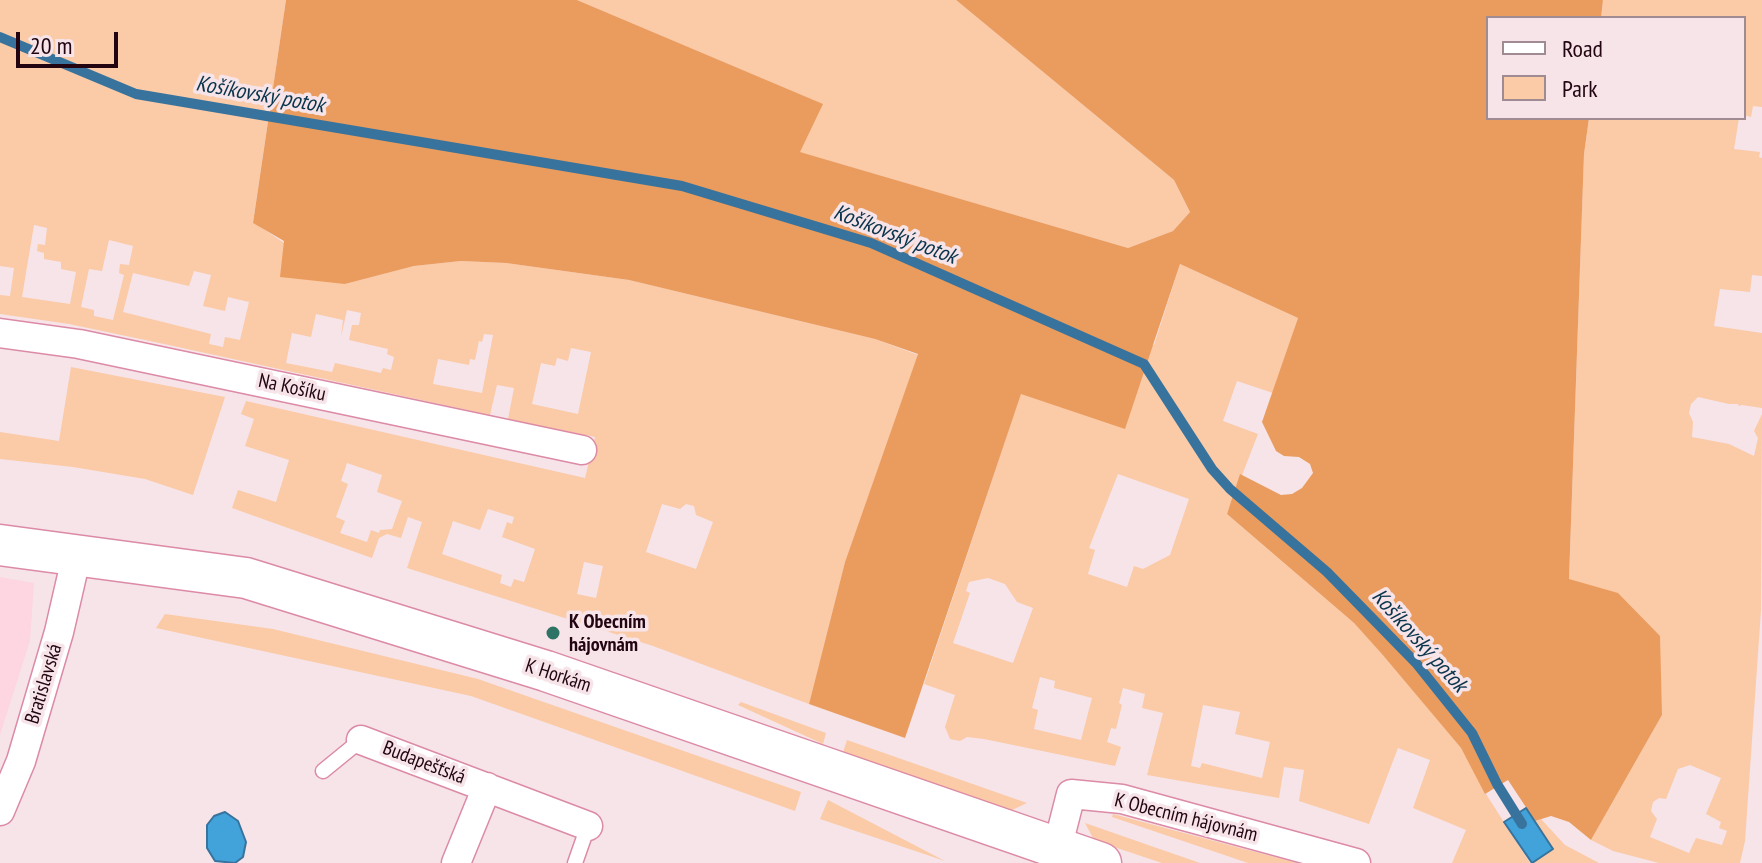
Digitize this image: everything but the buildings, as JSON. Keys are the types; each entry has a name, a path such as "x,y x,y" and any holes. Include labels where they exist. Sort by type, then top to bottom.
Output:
{"main road":[{"name":"K Horkám","path":"0,545 246,578 546,671 1101,863"}],"street":[{"name":"Na Košíku","path":"0,333 79,344 582,450"},
{"name":"Bratislavská","path":"0,811 25,747 59,632 77,554"},
{"name":"Budapešťská","path":"361,740 588,826"},
{"name":"Budapešťská","path":"456,863 487,787"},
{"name":"K Obecním hájovnám","path":"1057,849 1071,794 1122,799 1356,863"}],"lane":[{"path":"323,771 361,740"},
{"path":"575,863 588,826"}],"shaded area":[{"path":"286,0 577,0 823,104 800,152 1128,248 1173,231 1190,212 1174,180 956,0 1603,0 1601,16 1486,16 1486,120 1589,120 1584,154 1569,579 1618,593 1660,636 1662,715 1591,840 1569,822 1551,816 1535,821 1508,780 1485,794 1461,748 1354,623 1227,514 1240,474 1281,495 1292,494 1302,488 1313,473 1310,464 1299,457 1284,456 1276,451 1262,422 1298,318 1180,264 1125,429 1021,394 905,738 809,704 845,562 918,354 875,339 629,280 506,263 461,261 414,266 345,284 280,277 284,241 253,223"},
{"path":"0,577 34,583 30,641 0,735"}],"green space":[{"path":"0,0 286,0 253,222 345,284 414,266 461,261 506,263 629,280 875,339 918,355 845,562 809,704 653,646 407,568 422,522 408,517 401,538 387,534 379,538 372,558 232,508 238,490 276,502 289,460 245,446 254,419 241,414 246,401 585,478 595,437 508,419 514,388 497,385 490,415 69,324 0,314 0,295 10,296 14,268 0,266","holes":["34,225 47,228 45,245 38,244 37,251 44,253 44,259 61,262 61,269 76,272 70,304 22,297","109,240 133,246 129,265 120,264 119,273 124,275 113,320 94,316 94,310 81,307 89,269 102,271","194,271 211,275 203,306 225,311 228,297 249,302 240,340 225,337 223,347 209,344 211,334 123,312 133,273 189,286","347,310 361,313 359,325 352,325 349,340 388,349 387,354 394,357 391,370 383,368 381,373 335,363 332,372 286,363 292,333 311,337 316,314 343,320 341,337","484,334 493,335 482,393 433,384 438,359 469,365 470,359 475,360 479,341 482,342","571,348 591,352 578,414 532,404 541,363 555,366 557,358 568,361","347,463 382,475 377,492 402,501 392,529 380,530 379,533 371,530 367,542 340,533 345,521 336,517 348,484 341,481","662,504 680,509 686,504 694,506 696,515 713,522 696,569 646,552","488,509 514,517 512,524 507,522 502,537 535,549 524,582 514,579 511,587 500,583 502,575 442,554 453,521 480,530","584,562 603,566 596,598 577,594"]},
{"path":"577,0 956,0 1174,180 1190,212 1173,231 1128,248 799,152 822,104"},
{"path":"1603,0 1762,0 1762,107 1753,106 1751,117 1746,116 1746,16 1601,16"},
{"path":"1589,120 1739,120 1734,149 1760,152 1759,157 1762,158 1762,276 1752,275 1750,292 1720,289 1714,326 1762,333 1762,408 1698,397 1691,404 1689,413 1693,422 1692,437 1729,444 1754,456 1758,438 1754,431 1762,414 1761,610 1745,841 1740,863 1659,863 1613,851 1591,840 1662,715 1569,580 1584,154","holes":["1690,765 1721,778 1706,814 1721,822 1719,828 1727,831 1722,845 1696,838 1689,853 1650,837 1657,819 1651,811 1653,802 1659,798 1666,799 1678,769"]},
{"path":"1180,264 1298,318 1273,393 1237,381 1223,421 1258,434 1227,514 1354,623 1383,654 1461,748 1530,863 1452,863 1466,830 1413,808 1430,760 1398,748 1369,824 1299,801 1304,770 1284,767 1279,798 1147,775 1163,713 1142,708 1145,694 1123,688 1116,729 1111,728 1107,742 1121,747 1115,766 984,739 950,739 945,727 955,695 924,684 1021,393 1154,345","holes":["1118,474 1189,499 1170,555 1143,569 1134,566 1127,587 1088,574 1095,550 1089,548","988,578 1005,584 1017,602 1033,608 1013,663 953,643 970,593 966,591 969,582","1040,677 1055,681 1054,688 1092,698 1081,740 1034,729 1038,710 1032,708","1203,705 1240,712 1235,734 1270,742 1262,778 1202,763 1200,768 1191,766"]},
{"path":"71,367 225,397 193,495 145,479 0,459 0,432 59,441"},
{"path":"165,614 273,629 478,679 801,792 795,811 471,696 156,628"},
{"path":"741,702 826,733 823,744 738,705"},
{"path":"847,740 1027,803 1012,810 998,808 843,752"},
{"path":"828,800 945,861 820,819"},
{"path":"1113,814 1298,863 1248,863 1112,817"},
{"path":"1541,819 1565,845 1599,863 1532,863 1553,849 1535,821"},
{"path":"1085,823 1200,863 1162,863 1102,843 1093,838"}],"water":[{"path":"1526,808 1553,849 1532,863 1504,822"},
{"path":"225,812 238,821 246,842 243,857 235,863 215,861 207,848 207,825 214,816"}],"waterway":[{"name":"Košíkovský potok","path":"0,37 136,94 682,186 871,243 1144,364 1212,469 1230,489 1327,572 1416,663 1472,733 1497,784 1522,824"}],"place":[{"name":"K Obecním hájovnám","path":"553,633"}]}
